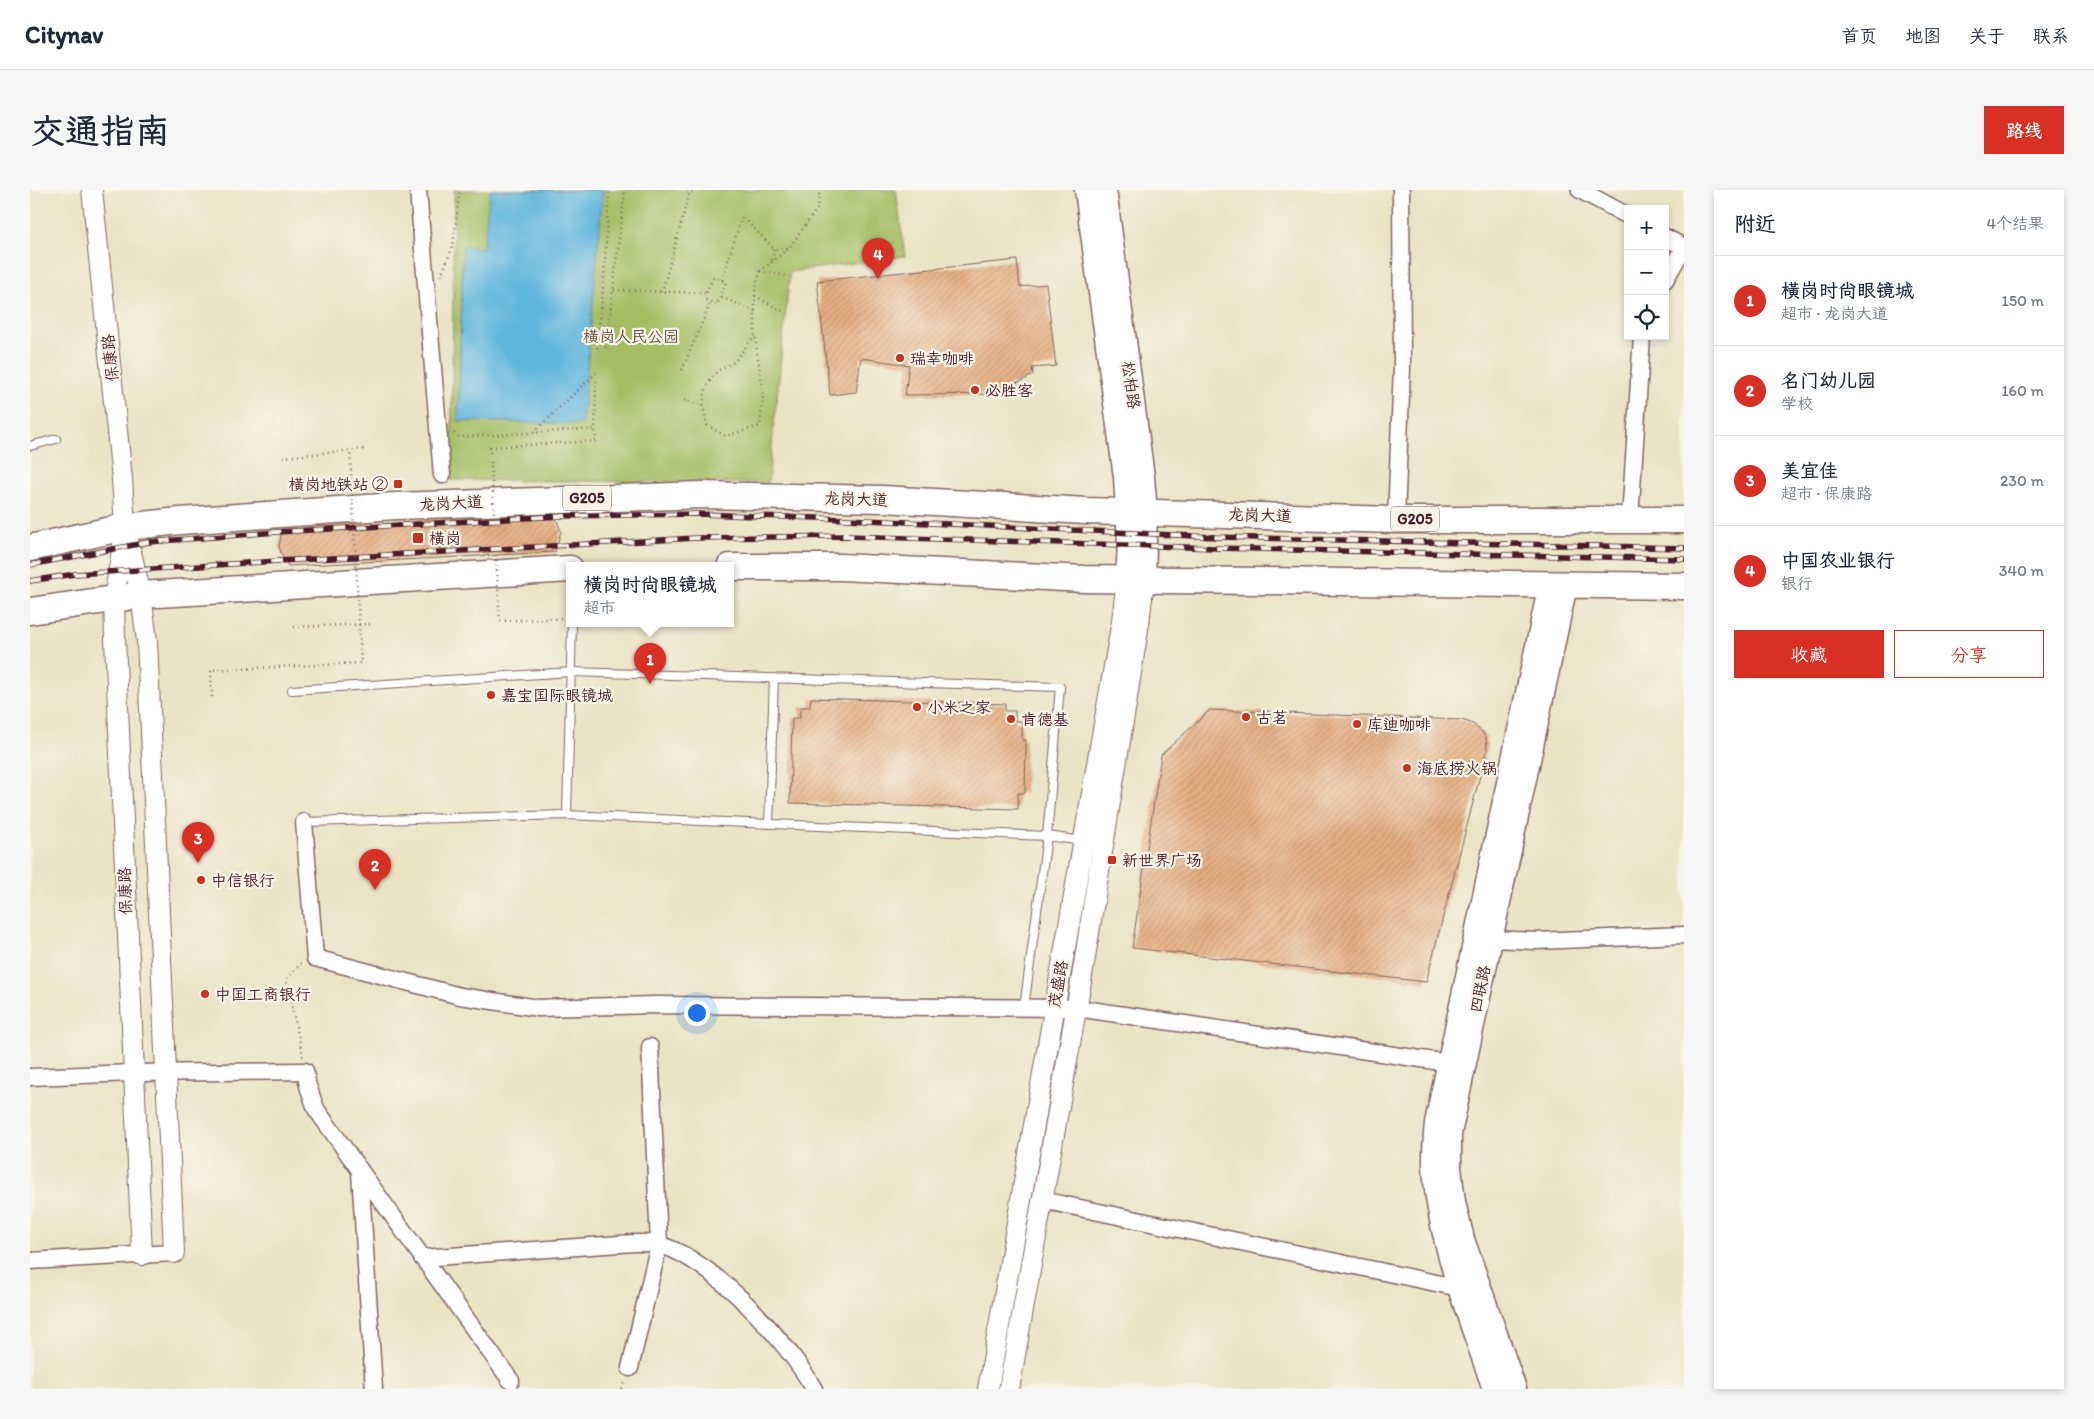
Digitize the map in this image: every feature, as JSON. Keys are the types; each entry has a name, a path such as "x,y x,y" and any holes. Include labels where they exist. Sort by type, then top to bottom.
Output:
{"highway":[{"name":"龙岗大道","path":"30,548 126,527 180,520 396,506 702,495 883,499 1086,511 1396,520 1684,520"},
{"path":"734,567 841,567 1135,580 1684,586"},
{"path":"30,611 140,594 566,569"}],"main road":[{"name":"松柏路","path":"1086,190 1137,511"},
{"name":"松柏路","path":"1105,190 1137,511 1129,543 1135,580"},
{"name":"四联路","path":"1494,1389 1471,1290 1463,1240 1454,1202 1450,1168 1450,1134 1491,939 1558,584"},
{"name":"四联路","path":"1515,1389 1471,1290 1439,1210 1434,1180 1434,1150 1436,1123 1448,1064 1558,584"}],"street":[{"name":"保康路","path":"92,190 126,527 140,594 147,641 174,1253"},
{"path":"418,190 442,474"},
{"path":"1396,520 1402,367 1401,190"},
{"path":"1580,190 1624,214"},
{"path":"1669,239 1684,247 1669,273"},
{"path":"1630,519 1642,340"},
{"name":"保康路","path":"126,527 114,598 142,1255"},
{"name":"茂盛路","path":"988,1389 1122,621 1135,580"},
{"name":"茂盛路","path":"1009,1389 1077,1008 1139,623 1135,580"},
{"path":"304,822 315,958 460,996 538,1008 656,1005 1077,1008 1448,1064"},
{"path":"1491,939 1535,941 1684,935"},
{"path":"630,1368 659,1244 650,1047"},
{"path":"30,1077 166,1072 306,1071 308,1086 316,1108 511,1382"},
{"path":"360,1172 374,1389"},
{"path":"1042,1200 1471,1290"},
{"path":"422,1258 634,1243 659,1244 682,1254 710,1273 744,1302 782,1344 814,1389"},
{"path":"30,1261 174,1253"}],"lane":[{"path":"30,446 56,440"},
{"path":"567,815 572,627"},
{"path":"292,690 571,672 1060,687 1046,836 1024,1008"},
{"path":"769,824 774,678"},
{"path":"304,822 567,815 1046,836 1083,841"}],"path":[{"path":"439,282 453,246 460,190"},
{"path":"596,348 604,279 609,190"},
{"path":"606,348 625,190"},
{"path":"662,292 688,190 695,192"},
{"path":"755,335 734,362 718,371 706,387 703,405 707,425 725,436 760,426 763,396 755,335 755,289 760,271 788,249 817,209 820,190"},
{"path":"722,280 742,216 774,249 788,249"},
{"path":"772,262 774,249"},
{"path":"760,271 790,276"},
{"path":"713,277 722,280 726,282 717,305 704,299 713,277"},
{"path":"614,290 707,292"},
{"path":"755,296 786,312"},
{"path":"720,298 755,311"},
{"path":"682,370 711,302"},
{"path":"533,433 596,373"},
{"path":"494,514 490,446 596,441 596,381"},
{"path":"684,400 703,405"},
{"path":"448,429 459,437 595,429"},
{"path":"283,457 364,449"},
{"path":"212,697 211,670 361,663 350,450"},
{"path":"496,555 500,622 566,618"},
{"path":"294,627 373,624"},
{"path":"306,1071 286,980 299,964 315,958"}],"green space":[{"name":"横岗人民公园","path":"454,190 896,190 905,256 790,272 768,483 451,480"}],"water":[{"path":"490,190 603,190 582,424 458,421 463,246 483,248"}],"building":[{"path":"1017,260 1020,287 1046,284 1056,366 1032,368 1033,375 1019,382 1009,384 1007,394 905,395 909,365 861,358 856,392 830,395 817,281"},
{"path":"553,511 561,531 555,552 288,566 279,546 282,530 287,525"},
{"path":"811,698 1005,704 1005,711 1015,711 1015,721 1022,721 1022,740 1026,740 1025,793 1018,793 1018,809 790,803 792,718 800,718 800,707 810,707"},
{"path":"1210,710 1462,720 1473,724 1483,733 1486,738 1487,749 1426,982 1132,948 1161,755"}],"railway":[{"path":"30,565 149,542 277,532 562,516 697,514 847,519 1216,537 1684,548"},
{"path":"30,581 75,574 278,561 697,538 846,536 1216,548 1684,559"}],"place":[{"name":"中国农业银行","path":"878,279"},
{"name":"瑞幸咖啡","path":"900,358"},
{"name":"必胜客","path":"975,390"},
{"name":"横岗地铁站 ②","path":"398,484"},
{"name":"横岗","path":"418,538"},
{"name":"横岗时尚眼镜城","path":"650,684"},
{"name":"嘉宝国际眼镜城","path":"491,695"},
{"name":"小米之家","path":"917,707"},
{"name":"古茗","path":"1246,717"},
{"name":"肯德基","path":"1011,719"},
{"name":"库迪咖啡","path":"1357,724"},
{"name":"海底捞火锅","path":"1407,768"},
{"name":"新世界广场","path":"1112,860"},
{"name":"美宜佳","path":"198,863"},
{"name":"中信银行","path":"201,880"},
{"name":"名门幼儿园","path":"375,890"},
{"name":"中国工商银行","path":"205,994"}]}
